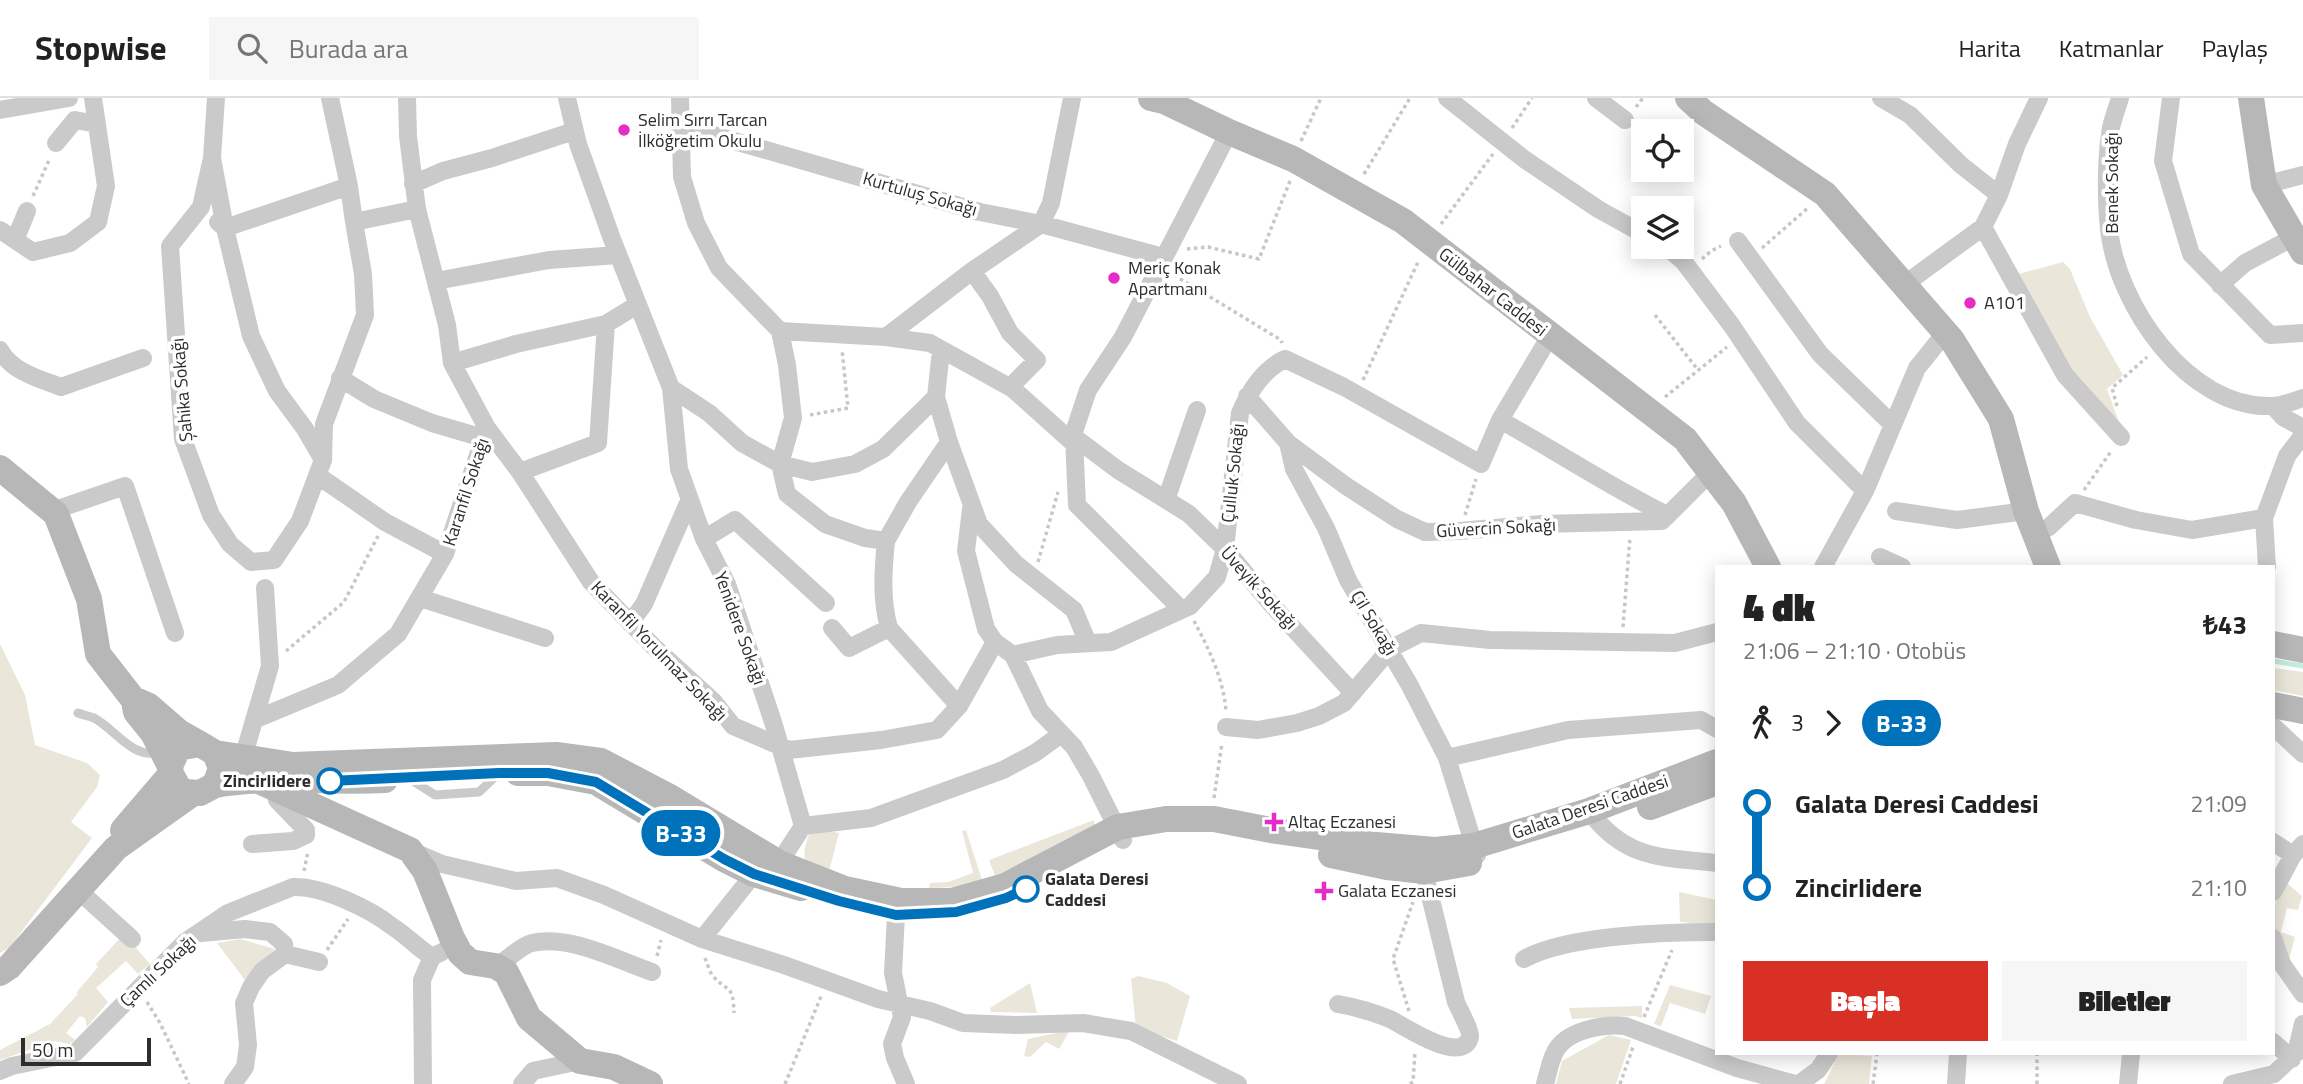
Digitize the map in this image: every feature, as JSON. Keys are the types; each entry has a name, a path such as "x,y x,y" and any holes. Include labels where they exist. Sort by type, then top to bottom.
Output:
{"main road":[{"path":"1678,98 1698,117 1816,201 1943,336"},
{"path":"1688,98 1703,112 1825,194 1905,284 2001,419 2036,565"},
{"path":"2251,98 2264,186 2299,244"},
{"name":"Gülbahar Caddesi","path":"1160,99 1295,160 1403,221 1685,439 1734,503 1767,565"},
{"path":"0,468 56,514 89,599 98,654 134,699 149,706 179,732 208,748 220,768 204,789 116,849 9,967 0,973"},
{"path":"2025,519 2047,565"},
{"path":"2275,644 2303,650"},
{"path":"134,699 136,712 153,733 178,787 204,789"},
{"path":"2275,705 2303,711"},
{"path":"116,849 123,830 177,751 183,747 208,748"},
{"name":"Galata Deresi Caddesi","path":"208,748 249,769 344,782 410,770 556,755 601,761 668,796 779,863 899,908"},
{"name":"Galata Deresi Caddesi","path":"1595,818 1715,763"},
{"path":"249,769 280,792 410,850 425,871 460,953 470,962 495,966 506,972 529,1018 580,1061 614,1067 650,1084"},
{"name":"Galata Deresi Caddesi","path":"204,789 249,769"},
{"name":"Galata Deresi Caddesi","path":"410,770 548,773 596,782 724,859 754,874 839,901 899,908 956,912 1006,898 1120,834 1166,818 1214,819 1376,845 1476,853"},
{"name":"Galata Deresi Caddesi","path":"1120,834 1215,831 1387,867 1424,871 1476,853 1715,783"}],"street":[{"path":"0,110 69,98"},
{"path":"27,211 7,235 33,252 70,243 98,222 106,186 93,98"},
{"path":"216,98 212,158 225,228 251,336 277,391 305,429 320,468 385,522 445,554"},
{"path":"320,468 324,424 365,315 363,274 349,186 330,98"},
{"name":"Karanfil Sokağı","path":"254,720 338,685 398,634 445,554 485,433 452,363 447,325 416,209 407,98"},
{"name":"Yenidere Sokağı","path":"567,98 574,131 618,255 671,388 679,469 704,539 727,584 803,826"},
{"path":"680,98 682,177 696,223 719,268 780,331 793,418 780,464 787,494 825,524 865,538 886,541"},
{"path":"886,337 972,271 1041,224 1051,203 1072,98"},
{"path":"1447,98 1502,142 1598,209 1631,227"},
{"path":"1596,98 1625,120"},
{"path":"1881,98 1910,115 1961,165 1999,195"},
{"path":"1905,284 1983,228 2039,98"},
{"name":"Benek Sokağı","path":"2120,98 2110,132 2109,230 2121,278 2147,327 2171,357 2200,385 2236,401 2273,406 2303,398"},
{"path":"2171,98 2163,161 2191,254 2270,335 2303,333"},
{"path":"56,143 75,120 97,124"},
{"name":"Kurtuluş Sokağı","path":"679,125 980,212 1041,224 1163,258"},
{"path":"414,184 443,171 574,131"},
{"path":"1185,607 1077,505 1072,439 1088,390 1123,337 1229,132"},
{"name":"Şahika Sokağı","path":"212,158 201,207 170,246 183,439 211,514 230,544 251,562 274,560 300,521 320,468"},
{"path":"2264,186 2303,175"},
{"path":"225,228 349,186"},
{"path":"201,207 225,228"},
{"path":"354,222 416,209"},
{"path":"1983,228 2066,375 2121,437"},
{"path":"1738,241 1820,354 1893,425"},
{"path":"2220,285 2245,263 2299,244"},
{"path":"436,281 549,260 618,255"},
{"path":"1679,259 1740,338 1797,423 1865,491"},
{"path":"972,271 990,296 1010,333 1037,360 1016,382 1013,389"},
{"path":"452,363 516,344 606,324 637,305"},
{"path":"520,472 598,443 606,324"},
{"name":"Üveyik Sokağı","path":"780,331 886,337 930,343 1013,389 1072,439 1189,514 1353,693"},
{"path":"1285,359 1356,394 1481,464 1500,420 1550,336"},
{"path":"1824,565 1865,491 1917,368 1943,336"},
{"path":"0,350 4,358 24,372 61,387 143,358"},
{"path":"941,350 936,397 949,442 979,524 1016,564 1074,610 1088,643"},
{"name":"Çulluk Sokağı","path":"1013,655 1057,645 1111,642 1185,607 1217,577 1224,550 1240,413 1247,396 1274,365 1285,359"},
{"path":"341,378 374,400 432,423 485,433"},
{"path":"671,388 709,413 742,443 780,464 812,472 855,464 883,449 936,397"},
{"name":"Çil Sokağı","path":"1247,396 1288,443 1294,469 1326,528 1348,580 1377,632 1390,649 1447,758 1476,853"},
{"path":"2273,406 2283,417 2303,428"},
{"path":"1166,500 1197,410"},
{"path":"1500,420 1569,458 1620,492 1667,515 1710,473"},
{"name":"Karanfil Yorulmaz Sokağı","path":"485,433 520,472 591,582 630,623 714,702 733,726 780,747"},
{"path":"2267,565 2264,517 2287,456 2303,435"},
{"path":"949,442 908,502 886,541 882,577 889,628 960,706"},
{"name":"Güvercin Sokağı","path":"1288,443 1346,486 1397,519 1425,532 1542,524 1662,521 1667,515"},
{"path":"52,511 125,486 175,633"},
{"path":"630,623 644,604 689,502"},
{"path":"971,503 966,551 986,629 995,642 1013,655 1040,710 1060,735 1074,747 1120,834"},
{"path":"1896,511 1958,520 2025,519 2049,527 2075,503 2136,520 2192,530 2264,517"},
{"path":"704,539 735,520 826,603"},
{"path":"1880,557 1898,565"},
{"path":"249,769 254,720 270,666 265,588"},
{"path":"419,598 545,638"},
{"path":"832,628 849,648 889,628"},
{"path":"1226,727 1258,730 1297,723 1344,703 1390,649 1422,634 1490,640 1675,643 1715,633"},
{"path":"780,747 789,750 881,740 937,730 960,706 995,642"},
{"path":"1447,758 1568,730 1701,720 1715,728"},
{"path":"2275,728 2303,754"},
{"path":"702,939 754,874 779,863 803,826 871,818 1003,769 1035,753 1060,735"},
{"path":"251,844 293,841 306,835 306,830 277,800 280,792"},
{"path":"1595,818 1625,846 1649,856 1715,863"},
{"path":"2275,843 2298,849 2275,889"},
{"path":"410,850 442,864 516,881 557,878 666,921 702,939 900,1005 930,1011 964,1023 1083,1023 1131,1031 1238,1084"},
{"path":"1338,1004 1354,1006 1388,1018 1448,1047 1459,1048 1465,1045 1470,1037 1469,1029 1456,1002 1424,871"},
{"path":"301,887 356,905 394,927 413,945 432,957"},
{"name":"Çamlı Sokağı","path":"0,1071 36,1060 75,1053 185,942 228,913 263,897 301,887"},
{"path":"78,890 132,939"},
{"path":"899,908 893,973 902,1017 892,1044 906,1084"},
{"path":"197,934 245,929 270,932 284,944 285,954"},
{"path":"1524,959 1549,947 1594,940 1679,932 1715,932"},
{"path":"423,1084 422,981 432,957 442,952 452,938"},
{"path":"495,966 505,962 529,943 562,940 652,972"},
{"path":"2275,944 2282,964 2303,994"},
{"path":"233,1084 245,1066 248,1045 244,1003 262,971 285,954 319,962"},
{"path":"2232,1084 2259,1081 2297,1057 2303,1024"},
{"path":"1545,1084 1555,1051 1564,1040 1576,1034 1615,1025 1625,1026 1737,1068 1797,1084 1818,1070 1828,1055"},
{"path":"2275,1043 2297,1057"},
{"path":"1956,1084 1958,1055"},
{"path":"2128,1084 2131,1055"},
{"path":"522,1084 533,1070 580,1061"}],"lane":[{"path":"78,713 96,719 117,737 168,763"}],"path":[{"path":"1163,258 1208,247 1259,259 1321,98"},
{"path":"1353,192 1410,98"},
{"path":"1356,394 1429,241 1532,98"},
{"path":"27,211 56,143"},
{"path":"1750,258 1816,201"},
{"path":"1690,270 1711,251 1738,241"},
{"path":"1163,258 1282,340 1285,359"},
{"path":"1655,314 1698,370"},
{"path":"793,418 848,408 841,334"},
{"path":"1647,411 1740,338"},
{"path":"1460,531 1481,464"},
{"path":"1033,577 1060,484"},
{"path":"1622,642 1631,521"},
{"path":"270,666 344,602 385,522"},
{"path":"1185,607 1215,666 1225,696 1226,727 1216,780 1214,819"},
{"path":"301,887 309,849"},
{"path":"1410,1084 1413,1082 1416,1033 1393,959 1424,871"},
{"path":"319,962 356,905"},
{"path":"652,972 666,921"},
{"path":"1620,1084 1679,932"},
{"path":"702,939 705,958 712,974 729,988 733,995 734,1013"},
{"path":"785,1084 828,979"},
{"path":"138,989 160,1023 189,1084"},
{"path":"1873,1084 1877,1055"},
{"path":"2037,1055 2037,1084"}],"shaded area":[{"path":"2063,262 2070,269 2090,317 2123,375 2107,389 2120,425 2068,371 2015,275"},
{"path":"0,644 25,695 35,745 87,763 100,775 97,787 71,822 92,838 10,947 0,953"},
{"path":"2275,668 2303,672 2303,696 2275,690"},
{"path":"1094,820 1096,832 995,876 989,860"},
{"path":"816,828 839,833 829,871 805,859 807,840 811,830"},
{"path":"966,830 982,880 958,887 929,888 930,883 948,882 973,873 962,831"},
{"path":"2283,880 2302,896 2298,910 2287,908 2281,932 2295,937 2288,963 2275,926 2278,893"},
{"path":"1679,892 1715,900 1715,925 1680,922"},
{"path":"124,934 150,964 138,974 126,961 96,988 108,1002 87,1027 85,1018 80,1016 66,1033 75,1040 69,1044 55,1041 0,1060 0,1050 50,1024 78,994 76,993 98,967 96,964"},
{"path":"240,939 275,949 245,980 217,943"},
{"path":"1138,976 1167,983 1190,996 1177,1041 1136,1028 1131,979"},
{"path":"1030,983 1037,1013 991,1012 990,1008"},
{"path":"1670,985 1711,996 1705,1014 1670,1003 1661,1026 1654,1024"},
{"path":"1642,1006 1642,1018 1572,1019 1569,1008"},
{"path":"1070,1030 1059,1049 1046,1042 1030,1057 1024,1056 1028,1039"},
{"path":"1609,1035 1631,1040 1616,1084 1556,1084 1562,1061"},
{"path":"1838,1055 1872,1056 1869,1084 1824,1084"}],"waterway":[{"path":"2275,661 2303,666"}],"bus line":[{"name":"B-33","path":"330,781 548,773 596,782 724,859 754,874 839,901 896,915 956,912 1006,898 1026,889"}],"place":[{"name":"Selim Sırrı Tarcan İlköğretim Okulu","path":"624,130"},
{"name":"Meriç Konak Apartmanı","path":"1114,278"},
{"name":"A101","path":"1970,303"},
{"name":"Zincirlidere","path":"330,781"},
{"name":"Altaç Eczanesi","path":"1274,822"},
{"name":"Galata Deresi Caddesi","path":"1026,889"},
{"name":"Galata Eczanesi","path":"1324,891"}]}
